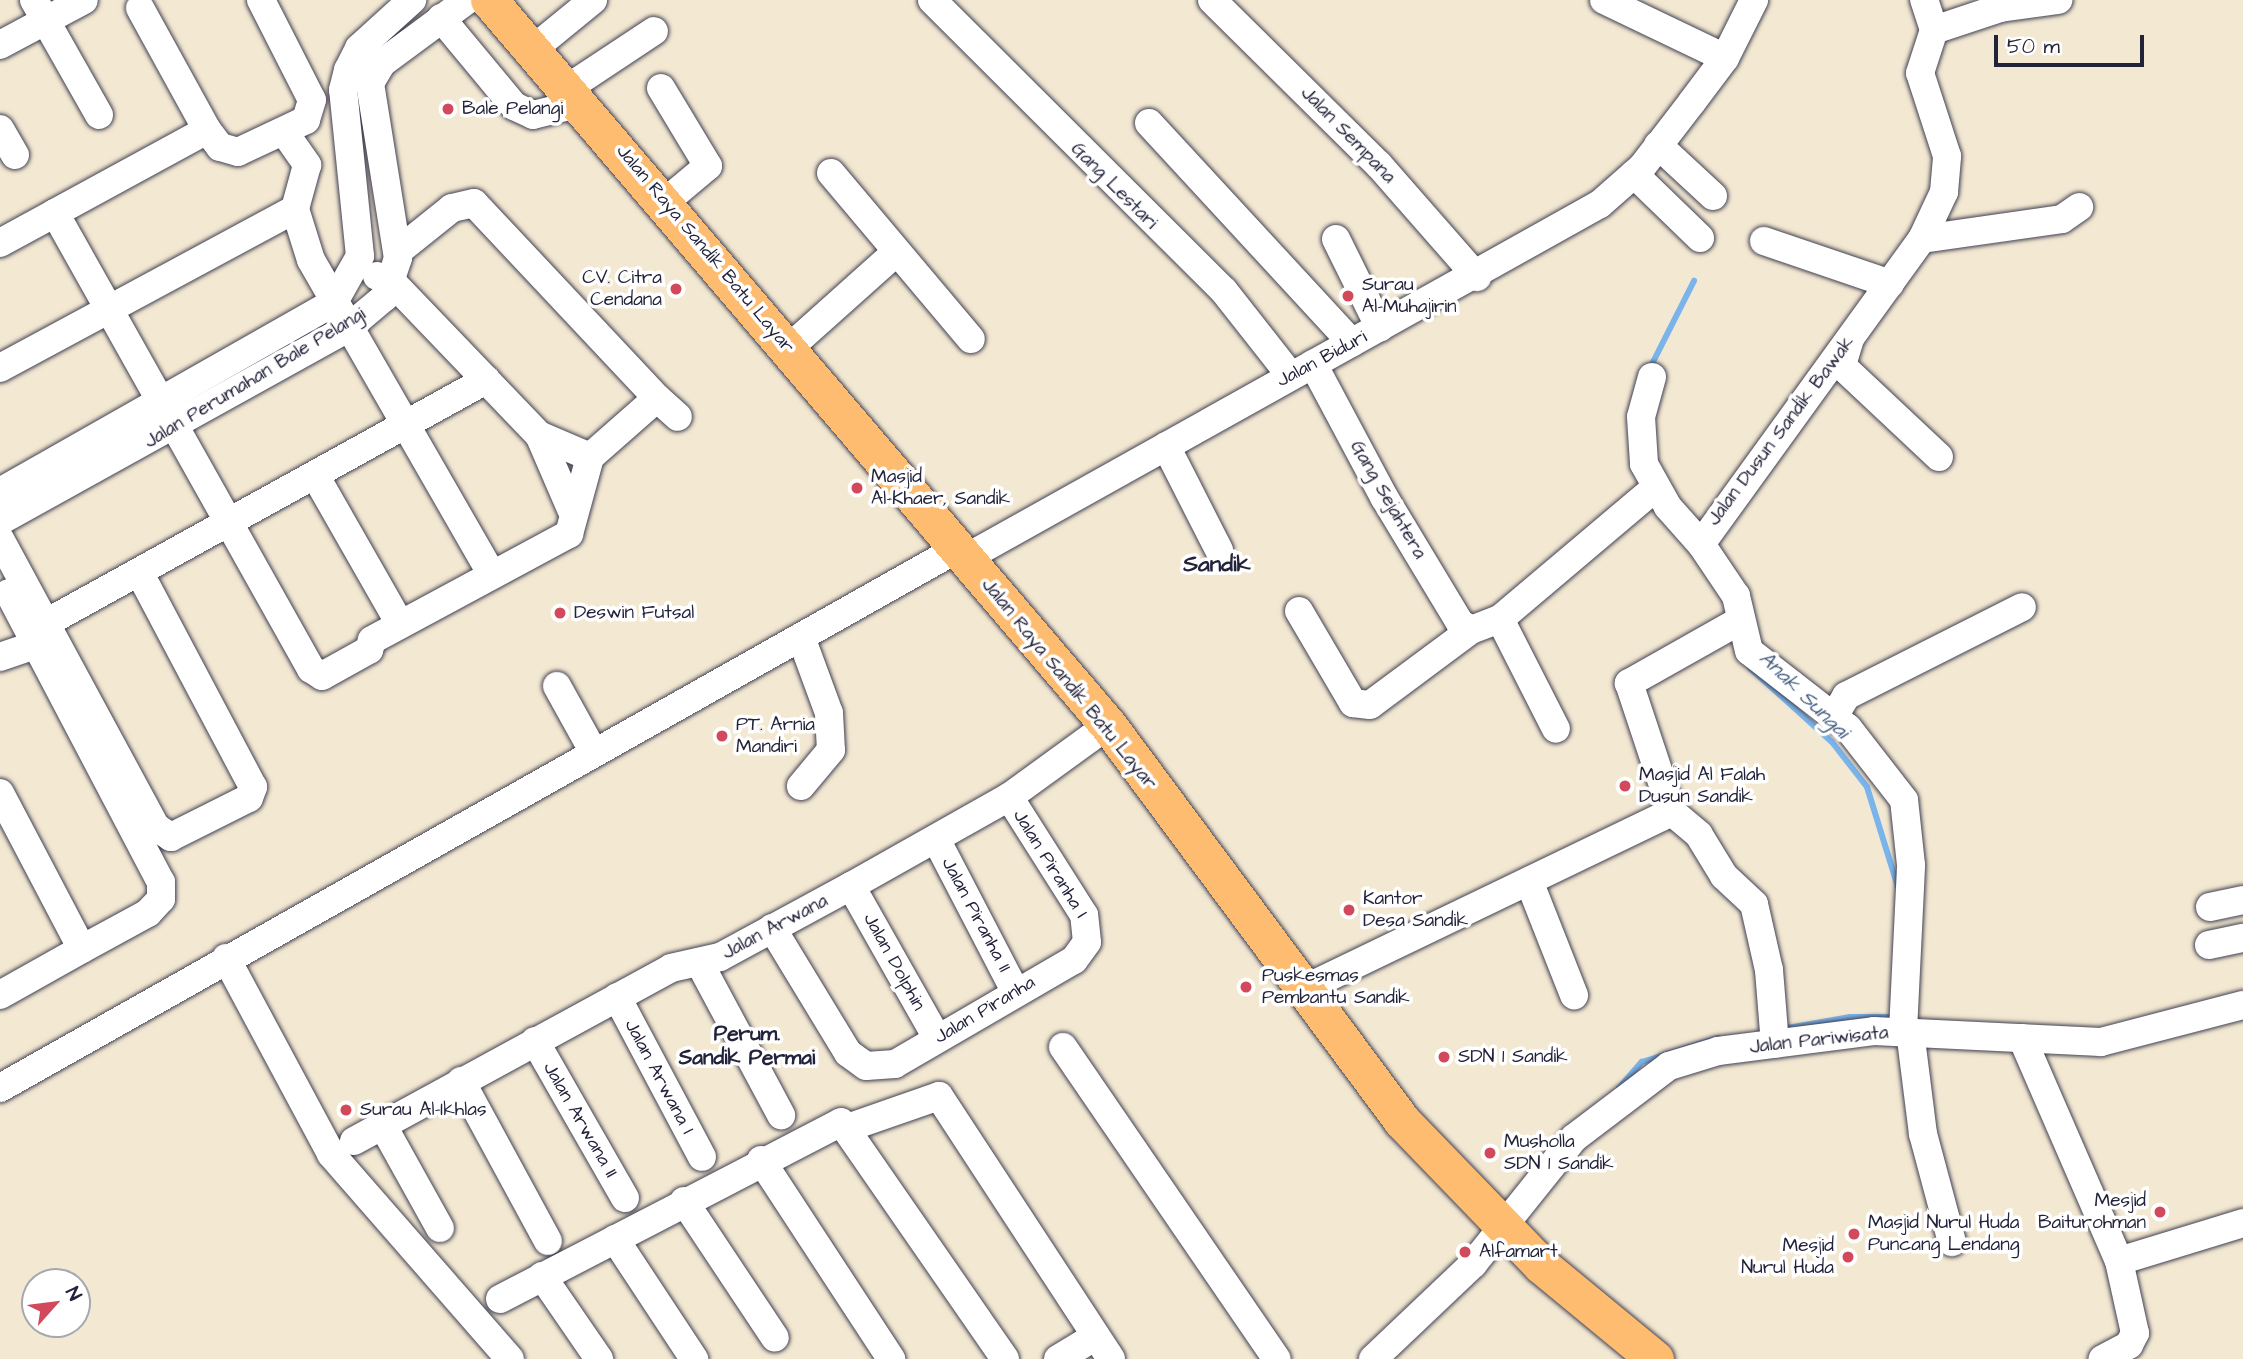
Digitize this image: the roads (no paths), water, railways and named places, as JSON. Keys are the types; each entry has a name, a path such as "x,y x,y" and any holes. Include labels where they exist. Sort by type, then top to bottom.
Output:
{"main road":[{"name":"Jalan Raya Sandik Batu Layar","path":"489,0 532,51 575,95 1108,725 1402,1121 1500,1226 1655,1359"}],"street":[{"path":"0,45 39,10 84,0"},
{"path":"140,8 207,130 220,147 234,152 285,133 306,120 312,100 261,0"},
{"path":"0,492 167,416 334,302 358,269 360,234 356,91 359,48 412,0"},
{"path":"356,91 382,63 467,0"},
{"path":"532,51 593,0"},
{"name":"Gang Lestari","path":"932,0 1302,370"},
{"name":"Jalan Sempana","path":"1212,0 1379,165 1477,277"},
{"path":"1604,0 1725,58"},
{"name":"Jalan Biduri","path":"0,1088 593,751 801,637 1166,446 1560,232 1634,174 1725,58 1755,0"},
{"path":"1924,0 1934,30 1967,16 2050,0"},
{"path":"39,10 99,116"},
{"path":"441,18 514,106 533,115 575,95 654,31"},
{"name":"Jalan Dusun Sandik Bawak","path":"1934,30 1920,73 1947,171 1922,239 1701,544 1736,596 1733,622 1762,666 1833,718 1891,775 1904,800 1911,865 1906,1023 1921,1124 1952,1242"},
{"path":"661,88 708,166 665,202"},
{"path":"356,91 397,252 393,283"},
{"path":"1149,123 1352,343"},
{"path":"0,129 15,155"},
{"path":"0,243 207,130"},
{"path":"0,368 295,209 308,173 285,133"},
{"path":"1658,145 1713,196"},
{"path":"831,173 894,254 971,339"},
{"path":"1634,174 1700,238"},
{"path":"397,252 452,208 474,202 657,398 678,417"},
{"path":"1922,239 2062,219 2079,207"},
{"path":"295,209 334,302 492,575"},
{"path":"55,213 167,416 232,524 315,672 331,675 400,624 569,534 571,509 590,457 657,398"},
{"path":"1336,239 1380,328"},
{"path":"1764,241 1890,284"},
{"path":"789,348 894,254"},
{"path":"358,269 393,283 539,435 571,509"},
{"name":"Jalan Perumahan Bale Pelangi","path":"0,521 167,416 348,328 393,283"},
{"path":"1851,337 1842,366 1939,457"},
{"name":"Gang Sejahtera","path":"1302,370 1384,497 1460,623 1471,630"},
{"path":"1652,377 1640,440 1653,489 1701,544"},
{"path":"0,657 139,572 232,524 486,380"},
{"path":"539,435 590,457"},
{"path":"1166,446 1219,550"},
{"path":"315,475 400,624"},
{"path":"1299,611 1353,703 1361,707 1471,630 1500,619 1653,489"},
{"path":"0,540 40,634 163,891 148,914 0,993"},
{"path":"0,575 40,634 163,835 180,834 249,798 252,783 139,572"},
{"path":"1833,718 1846,696 2022,607"},
{"path":"1500,619 1556,729"},
{"path":"1733,622 1629,682 1672,812 1699,835 1724,876 1750,897 1769,970 1774,1034"},
{"path":"801,637 829,713 831,750 801,786"},
{"path":"557,685 593,751"},
{"name":"Jalan Arwana","path":"354,1141 671,968 699,962 772,928 851,886 1009,797 1108,725"},
{"path":"0,793 82,948"},
{"name":"Jalan Piranha I","path":"1009,797 1088,926 1082,952 1066,964"},
{"path":"1304,989 1672,812"},
{"name":"Jalan Piranha II","path":"936,839 1015,991"},
{"path":"1530,881 1571,973 1574,995"},
{"name":"Jalan Dolphin","path":"851,886 937,1038"},
{"path":"2210,907 2243,900"},
{"name":"Jalan Piranha","path":"772,928 848,1054 874,1067 905,1059 1015,991 1066,964"},
{"path":"2209,945 2243,938"},
{"path":"226,958 331,1154 510,1359"},
{"path":"699,962 781,1115"},
{"name":"Jalan Arwana I","path":"617,997 702,1157"},
{"name":"Jalan Pariwisata","path":"1373,1359 1436,1305 1574,1138 1655,1073 1774,1034 1906,1023 2022,1038 2128,1039 2243,1005"},
{"path":"2022,1038 2119,1261 2135,1333 2129,1345 2103,1359"},
{"name":"Jalan Arwana II","path":"535,1041 625,1198"},
{"path":"1063,1047 1277,1359"},
{"path":"461,1081 548,1241"},
{"path":"500,1299 828,1125 850,1127 939,1096 1103,1348 1058,1359"},
{"path":"382,1125 440,1228"},
{"path":"850,1127 1005,1359"},
{"path":"761,1160 891,1359"},
{"path":"684,1201 775,1338"},
{"path":"2119,1261 2243,1223"},
{"path":"615,1239 694,1359"},
{"path":"542,1276 599,1359"}],"waterway":[{"name":"Anak Sungai","path":"1649,370 1694,281"},
{"name":"Anak Sungai","path":"1750,668 1832,742 1867,787 1898,887"},
{"path":"1788,1028 1850,1017 1896,1017"},
{"path":"1619,1088 1642,1062 1718,1038"}],"place":[{"name":"Bale Pelangi","path":"448,109"},
{"name":"CV. Citra Cendana","path":"676,289"},
{"name":"Surau Al-Muhajirin","path":"1348,296"},
{"name":"Masjid Al-Khaer, Sandik","path":"857,488"},
{"name":"Deswin Futsal","path":"560,613"},
{"name":"PT. Arnia Mandiri","path":"722,736"},
{"name":"Masjid Al Falah Dusun Sandik","path":"1625,786"},
{"name":"Kantor Desa Sandik","path":"1349,910"},
{"name":"Puskesmas Pembantu Sandik","path":"1246,987"},
{"name":"SDN 1 Sandik","path":"1444,1057"},
{"name":"Surau Al-Ikhlas","path":"346,1110"},
{"name":"Musholla SDN 1 Sandik","path":"1490,1153"},
{"name":"Mesjid Baiturohman","path":"2160,1212"},
{"name":"Masjid Nurul Huda Puncang Lendang","path":"1854,1234"},
{"name":"Alfamart","path":"1465,1252"},
{"name":"Mesjid Nurul Huda","path":"1848,1257"}],"district":[{"name":"Sandik","path":"1217,564"},
{"name":"Perum. Sandik Permai","path":"747,1046"}]}
